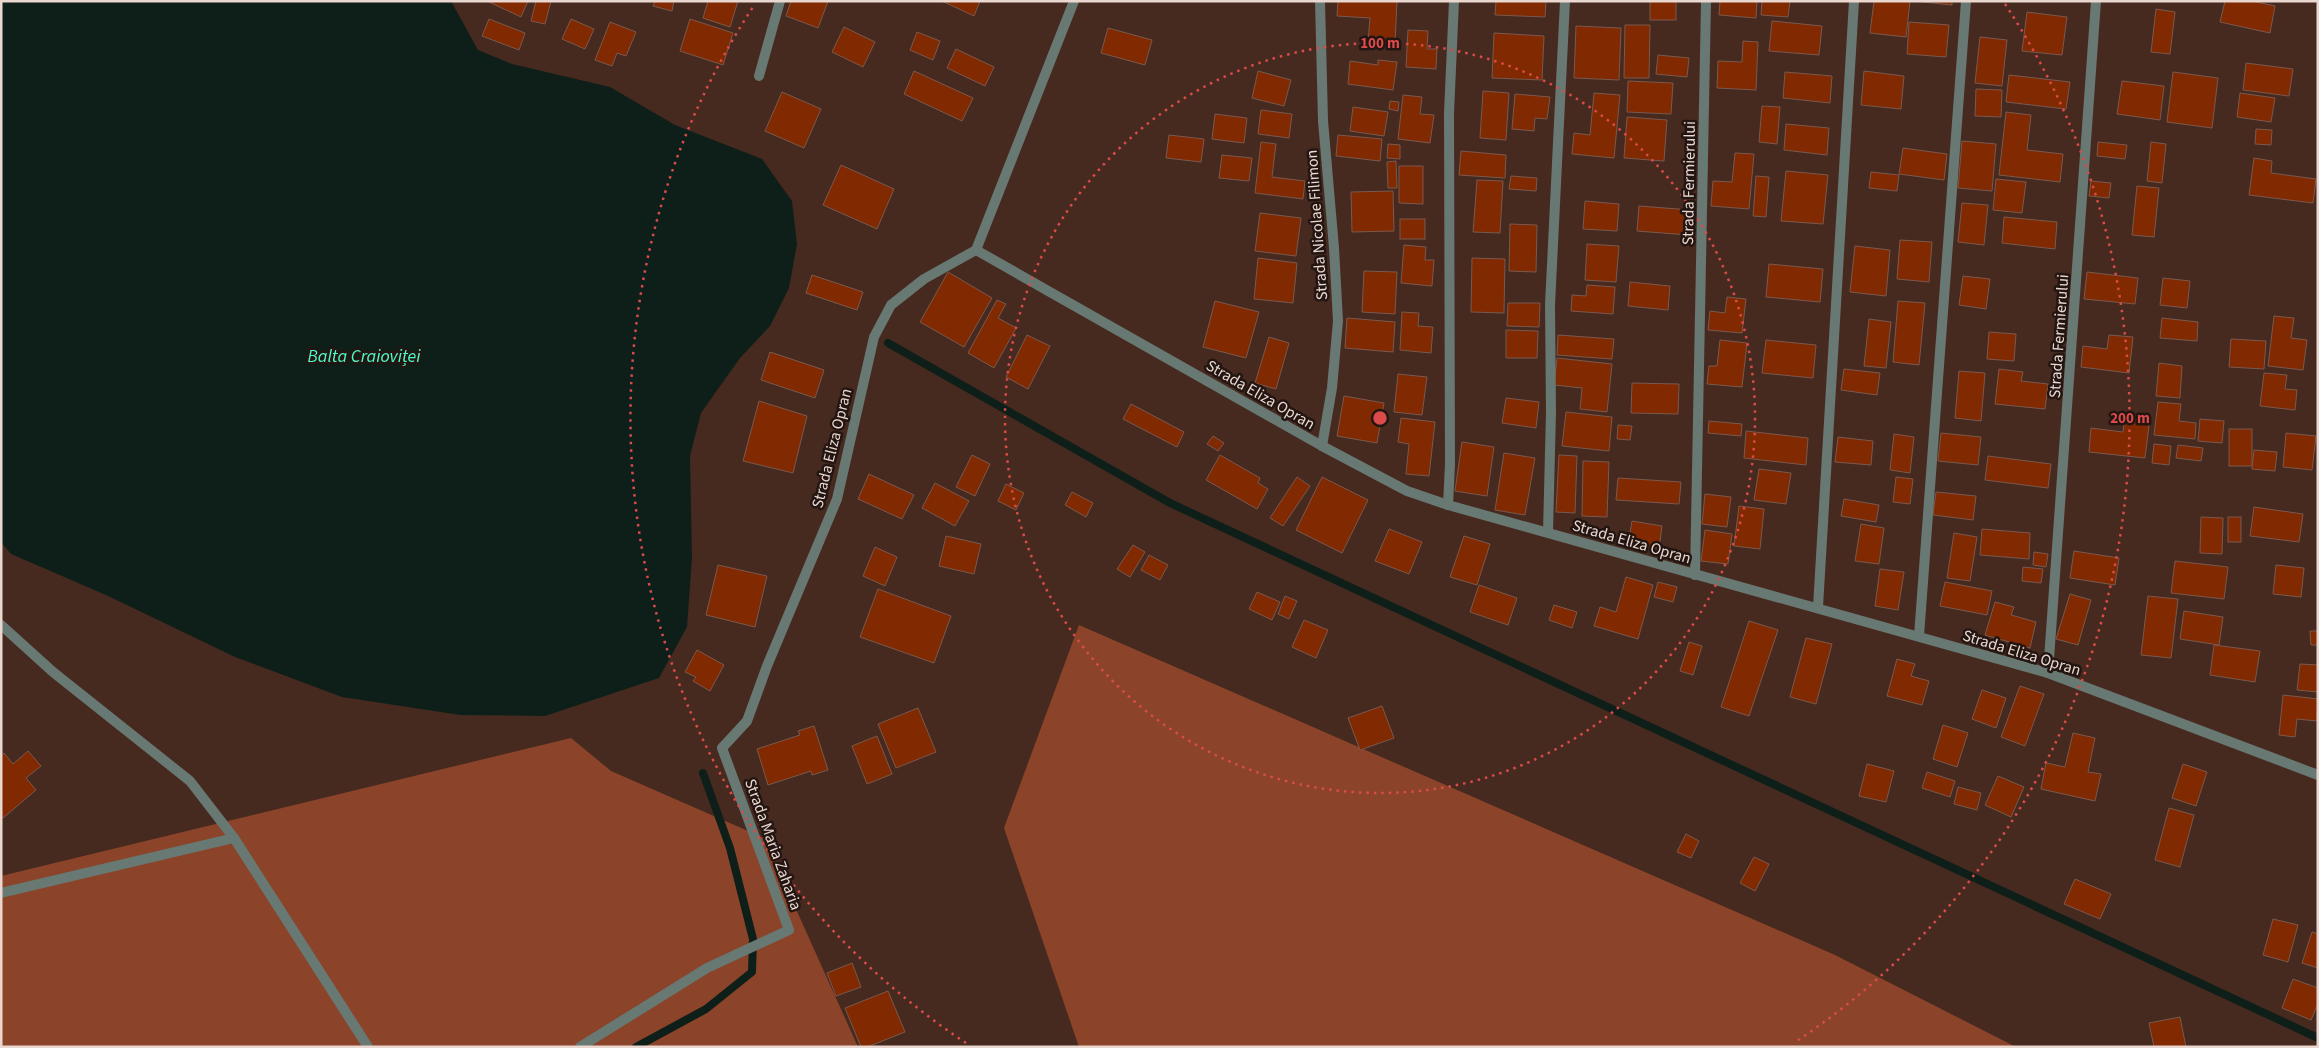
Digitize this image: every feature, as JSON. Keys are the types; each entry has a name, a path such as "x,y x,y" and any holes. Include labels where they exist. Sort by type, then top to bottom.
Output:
{"street":[{"path":"759,76 780,1"},
{"path":"976,250 1074,1"},
{"name":"Strada Nicolae Filimon","path":"1320,1 1322,120 1334,248 1338,321 1332,388 1322,446"},
{"path":"1448,505 1450,464 1450,113 1454,1"},
{"path":"1548,532 1552,412 1550,305 1565,1"},
{"name":"Strada Fermierului","path":"1695,575 1706,1"},
{"path":"1818,607 1854,1"},
{"path":"1919,636 1966,1"},
{"name":"Strada Fermierului","path":"2048,673 2096,1"},
{"name":"Strada Eliza Opran","path":"747,721 767,666 837,499 874,337 891,305 924,279 976,250 1322,446 1407,491 1448,505 1695,575 1818,607 2048,673 2318,775"},
{"path":"1,625 53,672 190,781 234,838 368,1047"},
{"name":"Strada Maria Zaharia","path":"580,1047 707,968 789,930 722,748 747,721"},
{"path":"1,893 234,838"}],"shaded area":[{"path":"1079,625 1835,955 2016,1047 1079,1047 1004,828"},
{"path":"571,738 611,771 764,838 858,1047 1,1047 1,876"}],"water":[{"name":"Balta Craioviței","path":"1,1 451,1 478,50 512,64 610,87 675,125 762,159 792,201 797,244 789,288 770,326 740,358 701,413 690,456 692,558 687,627 659,678 545,716 460,715 342,697 235,657 106,595 11,554 1,542"}],"building":[{"path":"487,1 528,1 521,17"},
{"path":"536,1 551,1 545,24 531,21"},
{"path":"655,1 674,1 672,11 653,6"},
{"path":"708,1 738,1 730,27 703,18"},
{"path":"791,1 828,1 818,28 786,16"},
{"path":"942,1 980,1 974,16"},
{"path":"1338,1 1397,1 1395,44 1368,42 1370,18 1337,16"},
{"path":"1496,1 1546,1 1545,17 1495,15"},
{"path":"1650,1 1676,1 1676,20 1650,20"},
{"path":"1720,1 1757,1 1756,18 1719,15"},
{"path":"1762,1 1790,1 1788,17 1761,15"},
{"path":"1874,1 1910,1 1906,37 1870,33"},
{"path":"1914,1 1952,1 1952,5"},
{"path":"2225,1 2252,1 2275,6 2270,33 2220,22"},
{"path":"2156,9 2175,12 2170,54 2151,52"},
{"path":"2027,12 2067,17 2062,55 2022,51"},
{"path":"489,19 525,33 519,50 482,36"},
{"path":"571,19 594,29 585,49 562,39"},
{"path":"690,19 733,33 723,65 680,51"},
{"path":"1772,21 1822,26 1819,55 1769,51"},
{"path":"610,22 636,32 626,56 617,53 612,66 595,60"},
{"path":"1909,22 1949,25 1946,57 1907,54"},
{"path":"1625,25 1650,25 1649,78 1624,78"},
{"path":"1576,26 1621,28 1619,80 1574,78"},
{"path":"844,27 875,42 863,67 832,52"},
{"path":"1108,28 1152,40 1145,65 1101,53"},
{"path":"1408,30 1428,31 1427,49 1437,49 1436,69 1406,67"},
{"path":"917,32 940,41 933,60 910,50"},
{"path":"1494,33 1544,36 1542,80 1492,78"},
{"path":"1980,37 2007,40 2002,86 1975,83"},
{"path":"1743,41 1758,42 1756,90 1717,88 1718,61 1742,62"},
{"path":"956,49 994,67 985,86 947,68"},
{"path":"1658,55 1689,58 1687,77 1656,74"},
{"path":"1378,60 1397,62 1393,90 1348,84 1350,61 1378,65"},
{"path":"2246,63 2293,69 2289,96 2243,90"},
{"path":"914,71 973,98 962,121 904,94"},
{"path":"1258,71 1291,80 1284,106 1252,98"},
{"path":"1864,71 1904,76 1901,109 1861,105"},
{"path":"1785,72 1832,76 1830,103 1783,98"},
{"path":"2173,72 2218,78 2212,128 2167,122"},
{"path":"2009,75 2070,82 2066,109 2006,102"},
{"path":"1628,81 1673,83 1671,114 1627,112"},
{"path":"2122,81 2164,86 2160,120 2117,114"},
{"path":"1976,89 2002,90 2001,117 1975,116"},
{"path":"1483,91 1509,93 1506,140 1480,138"},
{"path":"782,92 821,109 804,148 765,131"},
{"path":"1594,93 1620,95 1614,158 1572,154 1574,133 1590,135"},
{"path":"2240,93 2275,98 2271,122 2237,117"},
{"path":"1515,94 1550,97 1547,119 1535,118 1534,131 1512,129"},
{"path":"1403,95 1422,97 1420,114 1434,115 1430,143 1398,139"},
{"path":"1390,101 1399,102 1398,111 1389,109"},
{"path":"1762,106 1780,107 1777,144 1759,142"},
{"path":"1353,107 1388,112 1384,136 1350,131"},
{"path":"1261,110 1292,114 1289,138 1258,134"},
{"path":"2006,112 2031,115 2027,150 2063,154 2060,182 1999,175"},
{"path":"1215,114 1247,118 1244,143 1212,139"},
{"path":"1627,117 1667,120 1664,161 1624,158"},
{"path":"1786,124 1829,128 1827,155 1784,150"},
{"path":"2256,129 2272,130 2271,145 2255,144"},
{"path":"1169,135 1204,139 1201,162 1166,158"},
{"path":"1338,135 1382,139 1380,161 1336,156"},
{"path":"1962,141 1996,144 1992,191 1958,188"},
{"path":"1261,142 1276,144 1272,177 1305,181 1303,199 1255,193"},
{"path":"2098,142 2127,145 2125,159 2097,156"},
{"path":"2151,142 2166,144 2162,183 2147,181"},
{"path":"1388,144 1400,145 1400,159 1387,158"},
{"path":"1903,148 1947,154 1944,180 1899,174"},
{"path":"1461,151 1506,155 1505,178 1459,175"},
{"path":"1735,153 1754,154 1749,209 1711,206 1713,181 1732,182"},
{"path":"1222,155 1252,158 1249,181 1219,178"},
{"path":"2254,158 2272,161 2271,173 2316,179 2313,203 2249,195"},
{"path":"1396,161 1397,188 1388,188 1387,162"},
{"path":"841,165 894,189 877,229 823,205"},
{"path":"1399,166 1423,166 1423,204 1399,203"},
{"path":"1786,171 1828,175 1823,224 1781,221"},
{"path":"1871,172 1899,175 1897,191 1869,188"},
{"path":"1511,176 1537,178 1536,191 1509,189"},
{"path":"1756,176 1769,177 1766,217 1753,216"},
{"path":"1996,179 2026,182 2022,213 1993,210"},
{"path":"1477,180 1503,181 1500,233 1473,232"},
{"path":"2091,181 2111,183 2109,198 2089,196"},
{"path":"2137,186 2159,188 2154,237 2132,235"},
{"path":"1393,191 1394,231 1352,232 1351,192"},
{"path":"1585,201 1619,204 1617,231 1583,229"},
{"path":"1962,203 1988,205 1984,245 1958,242"},
{"path":"1639,206 1691,210 1688,235 1637,231"},
{"path":"1260,213 1301,218 1296,256 1255,251"},
{"path":"2004,217 2057,222 2055,249 2002,243"},
{"path":"1400,219 1425,219 1425,239 1400,239"},
{"path":"1510,224 1537,225 1536,272 1509,271"},
{"path":"1900,240 1932,242 1929,282 1897,279"},
{"path":"1587,244 1619,246 1616,282 1585,280"},
{"path":"1404,245 1426,247 1425,260 1434,260 1432,286 1401,283"},
{"path":"1855,246 1890,250 1886,296 1850,292"},
{"path":"1258,258 1297,263 1293,303 1254,299"},
{"path":"1472,258 1505,259 1504,313 1471,312"},
{"path":"1769,264 1823,269 1820,302 1766,297"},
{"path":"1364,271 1397,272 1395,314 1362,312"},
{"path":"948,272 992,298 964,347 920,322"},
{"path":"2087,272 2138,278 2135,304 2084,299"},
{"path":"812,275 863,292 857,310 806,293"},
{"path":"1963,276 1990,279 1986,309 1959,305"},
{"path":"2163,278 2190,281 2187,308 2160,305"},
{"path":"1630,282 1670,286 1668,310 1628,306"},
{"path":"1587,285 1615,287 1613,314 1571,311 1572,295 1586,296"},
{"path":"1727,297 1746,299 1742,333 1708,330 1710,311 1725,313"},
{"path":"997,300 1006,304 998,318 1016,328 994,368 968,353"},
{"path":"1215,301 1259,312 1246,358 1203,347"},
{"path":"1898,301 1925,303 1919,365 1893,362"},
{"path":"1508,303 1540,303 1539,327 1507,326"},
{"path":"1402,312 1419,313 1418,326 1433,327 1431,353 1400,350"},
{"path":"2274,316 2294,318 2291,338 2307,340 2303,370 2268,366"},
{"path":"1347,318 1395,322 1393,352 1345,348"},
{"path":"2162,318 2198,322 2197,341 2160,338"},
{"path":"1869,319 1891,322 1886,368 1864,366"},
{"path":"1506,330 1538,331 1537,358 1506,358"},
{"path":"1989,332 2016,334 2014,361 1987,359"},
{"path":"1027,335 1050,346 1028,389 1006,377"},
{"path":"1558,335 1614,339 1612,359 1557,355"},
{"path":"2109,335 2133,337 2129,373 2081,367 2083,346 2107,349"},
{"path":"1269,337 1289,343 1276,389 1255,383"},
{"path":"2231,339 2266,341 2264,369 2229,367"},
{"path":"1720,340 1747,343 1742,387 1707,384 1709,366 1717,366"},
{"path":"1766,340 1816,345 1813,378 1762,373"},
{"path":"770,352 824,370 815,398 761,380"},
{"path":"1557,358 1612,364 1607,412 1580,409 1582,388 1554,385"},
{"path":"2159,363 2182,366 2180,398 2156,396"},
{"path":"1844,369 1880,373 1877,395 1841,390"},
{"path":"1999,369 2023,372 2021,381 2048,384 2045,409 1995,404"},
{"path":"1959,371 1985,373 1981,421 1955,418"},
{"path":"2264,373 2287,375 2285,389 2297,390 2295,410 2260,406"},
{"path":"1398,374 1427,377 1422,415 1394,412"},
{"path":"1632,383 1679,384 1678,414 1631,413"},
{"path":"1344,396 1384,403 1377,443 1337,436"},
{"path":"1506,398 1539,402 1536,428 1502,423"},
{"path":"759,401 807,416 793,473 743,461"},
{"path":"2158,402 2181,404 2179,421 2196,423 2195,439 2154,435"},
{"path":"1131,404 1184,432 1177,447 1123,419"},
{"path":"1566,412 1612,417 1609,451 1562,446"},
{"path":"2125,414 2150,417 2145,458 2089,452 2091,428 2123,432"},
{"path":"1401,418 1435,422 1429,476 1406,474 1409,444 1398,442"},
{"path":"2200,419 2224,421 2222,443 2198,441"},
{"path":"1709,421 1742,424 1741,436 1708,433"},
{"path":"1618,425 1632,426 1630,440 1617,439"},
{"path":"2229,429 2252,429 2252,466 2229,466"},
{"path":"1746,431 1808,438 1806,465 1744,458"},
{"path":"1941,433 1981,437 1978,465 1938,461"},
{"path":"2286,433 2316,436 2312,470 2283,467"},
{"path":"1894,434 1914,437 1910,473 1890,470"},
{"path":"1213,436 1224,443 1218,451 1207,444"},
{"path":"1838,437 1873,441 1871,465 1835,462"},
{"path":"1462,442 1494,447 1487,496 1455,491"},
{"path":"2154,444 2171,446 2169,465 2152,463"},
{"path":"2178,445 2203,448 2201,461 2176,458"},
{"path":"2254,450 2277,452 2275,471 2252,469"},
{"path":"1504,453 1535,458 1525,515 1495,510"},
{"path":"972,455 990,464 975,496 956,487"},
{"path":"1220,455 1260,478 1258,483 1268,489 1257,509 1206,480"},
{"path":"1559,455 1577,456 1575,513 1556,512"},
{"path":"1988,456 2051,464 2048,488 1985,480"},
{"path":"1583,461 1609,462 1607,517 1582,516"},
{"path":"1759,469 1791,473 1786,504 1754,500"},
{"path":"869,474 914,495 902,519 858,499"},
{"path":"1297,477 1310,486 1283,526 1270,518"},
{"path":"1322,477 1368,500 1342,553 1296,530"},
{"path":"1896,477 1913,479 1910,504 1893,502"},
{"path":"1618,478 1681,482 1679,504 1616,500"},
{"path":"935,483 969,501 955,526 922,508"},
{"path":"1006,484 1024,493 1016,510 998,501"},
{"path":"1072,492 1093,503 1086,517 1065,505"},
{"path":"1936,492 1976,496 1973,520 1933,515"},
{"path":"1705,494 1731,497 1727,527 1702,524"},
{"path":"1844,499 1879,505 1876,522 1841,516"},
{"path":"1739,506 1764,509 1760,549 1734,546"},
{"path":"2254,507 2303,514 2299,542 2250,536"},
{"path":"2201,517 2223,518 2222,554 2200,553"},
{"path":"2228,517 2241,517 2241,542 2228,542"},
{"path":"1632,521 1662,526 1659,549 1628,544"},
{"path":"1861,524 1884,528 1879,564 1855,561"},
{"path":"1389,529 1422,542 1409,574 1375,561"},
{"path":"1982,529 2030,533 2029,559 1980,555"},
{"path":"1705,530 1732,534 1728,564 1701,561"},
{"path":"1954,533 1977,537 1970,581 1947,578"},
{"path":"946,536 981,544 974,574 939,566"},
{"path":"1464,536 1490,544 1477,585 1450,577"},
{"path":"1133,545 1145,552 1130,577 1117,569"},
{"path":"875,547 897,557 885,586 863,576"},
{"path":"2074,551 2119,558 2115,585 2070,578"},
{"path":"2034,552 2048,554 2046,567 2033,565"},
{"path":"1149,555 1168,565 1160,580 1141,570"},
{"path":"2175,561 2228,567 2224,599 2171,593"},
{"path":"718,565 767,576 755,627 706,615"},
{"path":"2276,565 2304,568 2301,597 2273,594"},
{"path":"2023,567 2043,569 2041,583 2022,581"},
{"path":"1880,569 1904,572 1898,610 1875,606"},
{"path":"1626,577 1653,585 1638,639 1594,626 1600,607 1616,612"},
{"path":"1658,582 1677,587 1673,602 1654,597"},
{"path":"1945,582 1992,591 1987,615 1940,606"},
{"path":"1479,585 1517,598 1508,625 1470,612"},
{"path":"878,589 951,616 934,663 860,637"},
{"path":"1257,592 1280,602 1272,620 1249,609"},
{"path":"2070,594 2091,600 2078,645 2056,639"},
{"path":"1285,596 1297,601 1289,619 1278,614"},
{"path":"2148,596 2178,599 2171,658 2141,655"},
{"path":"1995,602 2014,607 2011,615 2036,622 2030,648 1985,635"},
{"path":"1554,605 1577,612 1572,628 1549,620"},
{"path":"2184,611 2223,617 2219,645 2180,639"},
{"path":"1304,620 1328,630 1316,658 1292,647"},
{"path":"1749,621 1778,630 1749,716 1721,707"},
{"path":"2310,631 2318,631 2318,645 2311,645"},
{"path":"1806,638 1832,644 1816,704 1790,697"},
{"path":"1689,642 1702,646 1693,675 1680,671"},
{"path":"2214,645 2260,651 2255,682 2210,675"},
{"path":"697,650 724,665 710,691 693,681 696,677 685,672"},
{"path":"1897,659 1915,664 1911,676 1929,681 1922,705 1887,696"},
{"path":"2300,664 2318,665 2318,692 2297,690"},
{"path":"2020,686 2044,694 2025,746 2001,737"},
{"path":"1982,690 2006,698 1996,728 1972,719"},
{"path":"2283,695 2318,699 2317,721 2297,719 2295,737 2279,735"},
{"path":"1382,706 1394,738 1360,750 1348,718"},
{"path":"918,708 936,752 896,768 878,724"},
{"path":"1943,725 1968,733 1957,767 1933,759"},
{"path":"814,726 828,770 812,775 811,771 768,785 757,749 800,735 798,731"},
{"path":"2073,733 2095,738 2088,772 2101,774 2095,801 2041,789 2046,763 2065,767"},
{"path":"877,736 892,774 867,784 852,746"},
{"path":"28,751 41,766 26,778 36,790 3,818 1,816 1,756 4,753 13,764"},
{"path":"1867,764 1894,771 1886,802 1859,796"},
{"path":"2183,764 2207,772 2196,806 2172,798"},
{"path":"1927,772 1955,781 1950,797 1922,788"},
{"path":"1998,776 2024,787 2011,817 1985,805"},
{"path":"1958,787 1981,793 1977,810 1954,804"},
{"path":"2169,808 2194,815 2180,867 2155,860"},
{"path":"1686,834 1699,841 1691,858 1677,852"},
{"path":"1754,857 1769,864 1755,891 1740,883"},
{"path":"2075,879 2111,894 2100,919 2064,904"},
{"path":"2273,919 2298,925 2288,962 2263,955"},
{"path":"2312,932 2318,934 2318,968 2302,963"},
{"path":"852,963 861,987 836,996 827,973"},
{"path":"2293,979 2318,988 2318,1004 2311,1020 2282,1008"},
{"path":"888,991 905,1032 867,1047 861,1047 845,1008"},
{"path":"2180,1017 2186,1047 2154,1047 2149,1023"}],"waterway":[{"path":"888,343 1170,503 2318,1038"},
{"path":"636,1047 706,1009 752,972 753,939 730,848 703,773"}]}
